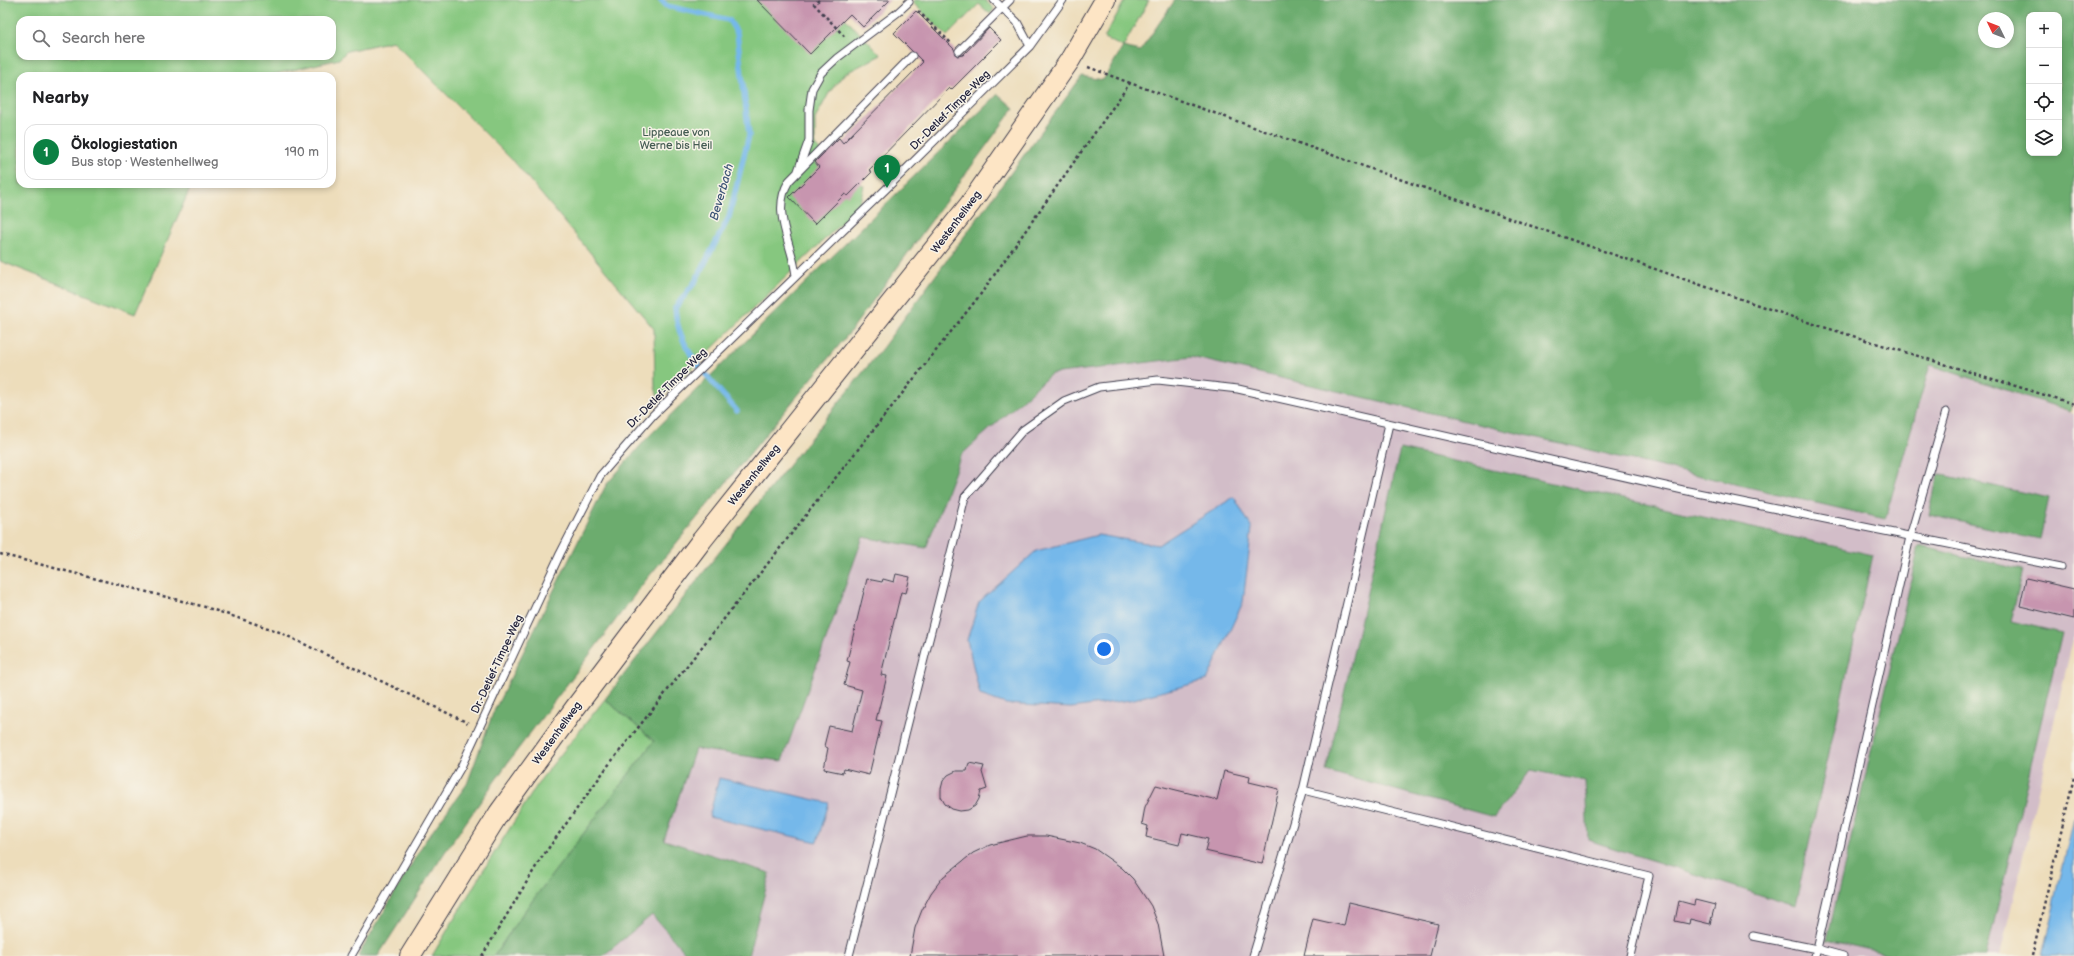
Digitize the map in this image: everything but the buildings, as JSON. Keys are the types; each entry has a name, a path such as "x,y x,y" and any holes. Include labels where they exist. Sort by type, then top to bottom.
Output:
{"main road":[{"name":"Westenhellweg","path":"410,956 499,813 702,540 854,352 970,204 1070,60 1105,0"}],"lane":[{"path":"994,0 1017,22 1030,46"},
{"path":"959,50 1010,0"},
{"name":"Dr.-Detlef-Timpe-Weg","path":"352,956 461,767 560,554 600,476 653,415 1030,46 1063,0"},
{"path":"796,175 809,140 809,110 812,89 821,73 837,58 897,13 908,2"},
{"path":"796,276 794,260 786,240 781,213 782,198 785,187 912,56"},
{"path":"849,956 965,497 1023,430 1064,401 1099,387 1158,380 1238,389 1683,490 2061,567"},
{"path":"1816,953 1910,536 1946,412"},
{"path":"1253,956 1303,790 1389,424"},
{"path":"1303,790 1649,876 1630,956"},
{"path":"1753,936 1816,953 1843,956"}],"path":[{"path":"819,0 814,4 855,46"},
{"path":"908,2 959,50"},
{"path":"1070,60 1130,83"},
{"path":"0,554 205,607 277,631 479,728"},
{"path":"2032,956 2074,777"}],"shaded area":[{"path":"1608,258 2074,413 2074,635 2000,956 494,956 1004,298"}],"green space":[{"name":"Lippeaue von Werne bis Heil","path":"0,0 827,0 881,55 844,74 829,93 815,119 815,145 835,166 864,186 859,206 659,400 655,387 654,329 517,165 393,41 347,51 339,59 336,60 336,16 16,16 16,60 335,60 284,72 16,72 16,188 190,188 135,314 0,261"},
{"path":"914,0 985,0 994,9 990,14 979,4 947,36 912,2"},
{"path":"1125,0 1149,0 1123,47 1104,38"},
{"path":"1175,0 2074,0 2074,395 2070,411 1930,365 1885,519 1191,357 1051,374 961,455 926,548 863,537 782,761 695,749 664,840 770,873 748,956 688,956 652,915 603,956 494,956 523,913 654,741 605,699 713,560 883,347 1082,76 1103,80 1123,47 1140,51"},
{"path":"998,94 1014,108 850,332 646,580 509,761 445,852 378,956 358,956 425,841 467,784 493,713 606,485 648,437"},
{"path":"1400,449 1873,555 1795,906 1588,840 1585,781 1531,770 1494,817 1326,771"},
{"path":"1938,474 2049,498 2040,539 1929,515"},
{"path":"1919,546 2023,570 2011,621 2062,633 1986,956 1897,956 1827,940"},
{"path":"605,699 654,741 523,913 494,956 432,956 484,869 541,779"}],"water":[{"path":"1234,497 1252,528 1243,602 1207,680 1130,700 1071,708 1006,704 980,695 967,640 979,602 1036,551 1098,535 1158,545"},
{"path":"719,778 829,803 817,842 709,817"},
{"path":"2074,818 2074,956 2042,956"}],"waterway":[{"name":"Beverbach","path":"661,0 667,6 729,20 737,33 749,135 729,217 695,282 675,308 677,323 682,338 689,351 697,364 737,411"}],"place":[{"name":"Ökologiestation","path":"887,188"}]}
